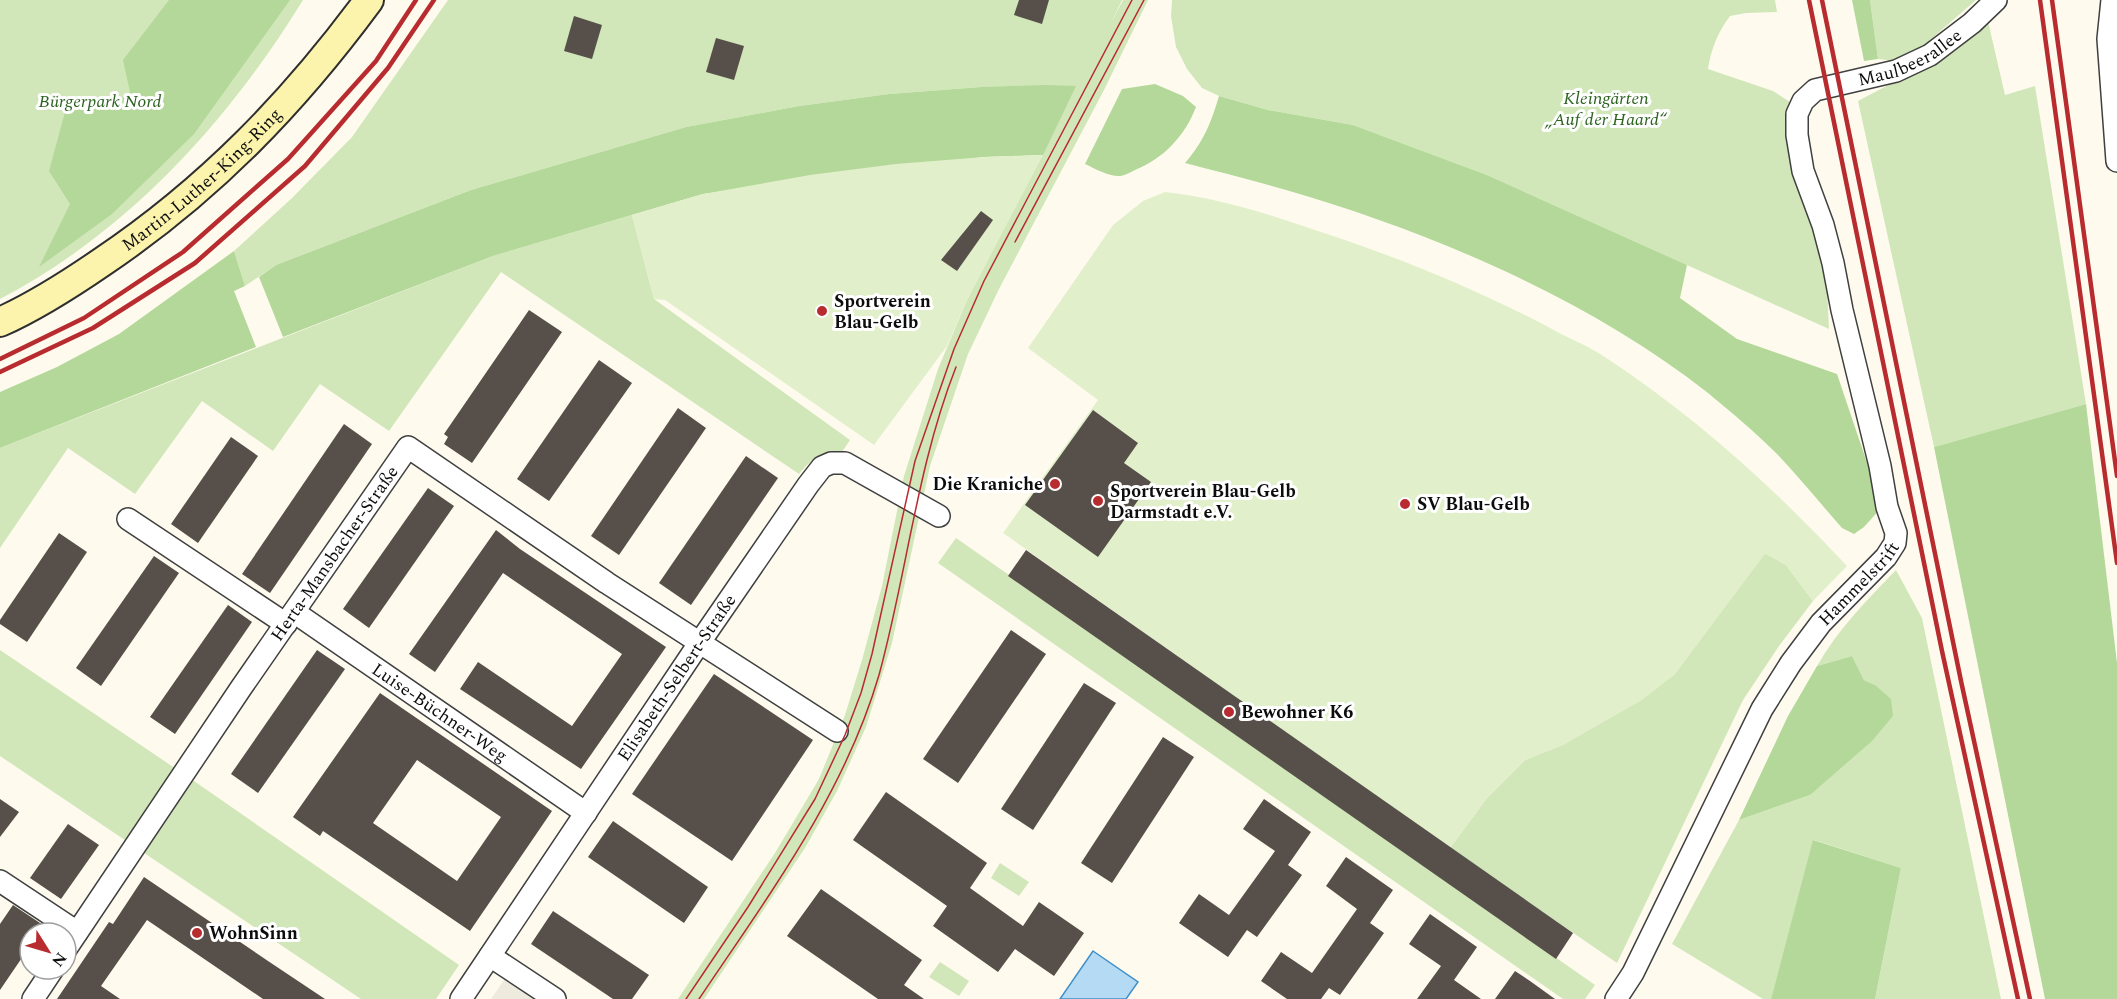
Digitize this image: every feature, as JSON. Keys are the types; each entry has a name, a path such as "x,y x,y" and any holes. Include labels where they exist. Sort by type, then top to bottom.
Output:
{"main road":[{"name":"Martin-Luther-King-Ring","path":"0,322 75,280 130,243 194,193 227,164 273,117 333,48 369,0"}],"street":[{"name":"Maulbeerallee","path":"1809,94 1828,86 1896,71 1922,59 1972,23 1996,0"},
{"path":"2112,0 2108,39 2117,161"},
{"name":"Hammelstrift","path":"1616,999 1638,962 1762,709 1791,663 1821,623 1886,557 1895,543 1896,533 1887,507 1880,466 1842,310 1833,263 1823,225 1803,171 1797,135 1797,114 1803,100 1809,94"},
{"name":"Herta-Mansbacher-Straße","path":"78,932 408,447 607,583 700,642"},
{"name":"Elisabeth-Selbert-Straße","path":"461,999 700,642 822,467 831,464 850,465 939,516"},
{"name":"Luise-Büchner-Weg","path":"128,519 290,618 586,813"},
{"path":"700,642 837,731"},
{"path":"0,881 48,921"},
{"path":"490,956 555,999"},
{"path":"33,999 45,981"}],"green space":[{"name":"Bürgerpark Nord","path":"0,0 303,0 242,89 208,131 171,170 91,241 47,272 0,299"},
{"path":"169,0 290,0 194,134 112,214 39,267 70,204 49,171 68,101 107,109 130,92 123,60"},
{"path":"448,0 1122,0 1112,21 1123,0 1148,0 1104,90 999,289 968,354 930,466 892,643 866,727 837,791 805,848 704,999 678,999 775,853 819,779 845,715 862,660 882,586 904,476 938,369 967,300 1075,86 981,87 889,94 799,106 686,127 471,190 276,265 245,286 234,251 292,198 352,137"},
{"name":"Kleingärten „Auf der Haard“","path":"1172,0 1775,0 1777,12 1730,16 1716,41 1708,69 1773,91 1790,102 1796,181 1818,232 1826,265 1829,329 1487,175 1353,125 1268,110 1219,96 1202,88 1187,69 1176,47 1171,16"},
{"path":"1852,0 1870,0 1878,59 1864,61"},
{"path":"1870,0 1976,0 1915,53 1896,61 1878,59"},
{"path":"1987,17 2005,95 2035,86 2086,404 1934,447 1858,101 1917,70"},
{"path":"1155,84 1183,96 1196,107 1186,128 1172,145 1155,160 1121,176 1107,174 1085,164 1122,89"},
{"path":"1046,85 1076,86 1043,155 984,157 703,194 493,256 283,337 259,277 276,265 471,190 686,127 799,106 889,94"},
{"path":"1219,96 1268,110 1353,125 1487,175 1687,265 1680,298 1737,339 1837,374 1882,507 1864,527 1854,534 1842,528 1776,453 1708,393 1662,359 1612,328 1507,272 1396,226 1341,207 1185,163 1206,131"},
{"name":"Sportverein Blau-Gelb","path":"1043,155 967,300 947,346 874,445 665,300 654,299 632,215 703,194 810,175 896,164"},
{"name":"SV Blau-Gelb","path":"1165,192 1208,199 1251,210 1391,257 1446,278 1595,351 1673,405 1734,455 1847,566 1813,601 1786,565 1765,554 1674,675 1642,700 1565,744 1525,760 1487,798 1450,848 1003,533 1098,400 1028,348 1113,225 1143,201"},
{"path":"632,215 654,299 850,440 842,452 818,457 799,474 501,272 389,431 320,384 273,451 202,401 135,494 68,448 0,548 0,448 493,256"},
{"path":"234,251 245,286 234,291 256,347 0,448 0,392 57,367 119,334"},
{"path":"2086,404 2117,663 2117,999 2045,999 1934,447"},
{"path":"956,538 1595,985 1585,999 1563,999 938,563"},
{"path":"1765,553 1786,565 1813,601 1743,700 1617,963 1450,848 1487,798 1525,760 1565,744 1674,675"},
{"path":"1896,570 1922,618 2001,999 1875,999 1901,868 1814,840 1771,999 1763,999 1672,944 1739,820 1810,795 1875,685 1864,680 1852,656 1817,666 1844,627"},
{"path":"0,650 459,965 436,999 361,999 0,756"},
{"path":"1852,656 1864,680 1875,685 1891,699 1893,716 1872,741 1810,795 1739,820 1788,716 1817,666"},
{"path":"1813,840 1901,868 1875,999 1771,999"},
{"path":"1000,863 1029,882 1019,896 991,878"},
{"path":"940,962 969,981 959,996 929,977"}],"shaded area":[{"path":"506,977 539,999 491,999"}],"water":[{"path":"1093,951 1138,982 1126,999 1060,999"}],"building":[{"path":"1019,0 1049,0 1042,24 1014,15"},
{"path":"574,16 602,25 592,59 564,51"},
{"path":"716,38 744,46 734,80 706,72"},
{"path":"981,211 993,220 957,271 941,260"},
{"path":"529,310 562,332 472,463 444,444 448,437 444,434"},
{"path":"599,360 632,383 549,501 517,479"},
{"path":"678,408 706,428 619,555 591,536"},
{"name":"Sportverein Blau-Gelb Darmstadt e.V.","path":"1093,410 1138,443 1124,463 1151,482 1098,557 1025,505"},
{"path":"344,424 372,444 270,593 242,574"},
{"path":"231,437 258,456 198,543 171,524"},
{"path":"746,456 778,478 691,605 659,583"},
{"path":"428,488 454,506 369,628 343,609"},
{"path":"496,530 520,549 666,647 581,769 460,689 478,662 572,726 622,654 503,573 435,672 409,654"},
{"path":"59,533 87,552 27,642 0,624 0,620"},
{"name":"Bewohner K6","path":"1026,550 1573,933 1556,959 1008,576"},
{"path":"154,556 179,573 101,686 76,668"},
{"path":"228,605 252,622 175,734 150,717"},
{"path":"1011,630 1046,654 958,783 923,759"},
{"path":"317,650 345,669 258,793 231,774"},
{"path":"714,674 813,740 732,861 632,794"},
{"path":"1084,683 1116,703 1033,830 1001,809"},
{"path":"380,693 552,811 470,931 323,831 320,836 293,817","holes":["417,760 501,817 457,881 373,823"]},
{"path":"1163,737 1194,757 1112,883 1081,863"},
{"path":"886,792 987,863 970,888 1023,926 1039,902 1084,933 1054,976 1015,949 998,972 933,926 947,906 853,840"},
{"path":"0,799 19,812 0,837"},
{"path":"1264,799 1311,832 1288,865 1302,875 1257,937 1247,930 1228,957 1179,923 1199,894 1229,915 1275,851 1243,829"},
{"path":"613,821 708,887 684,923 588,857"},
{"path":"68,824 99,845 61,899 30,878"},
{"path":"1346,857 1393,890 1370,923 1384,933 1340,995 1329,988 1321,999 1287,999 1261,981 1281,952 1312,973 1357,909 1326,886"},
{"name":"WohnSinn","path":"144,877 325,999 263,999 147,920 101,986 120,999 57,999 69,981 78,981 78,968 109,922 113,924"},
{"path":"821,889 922,960 904,985 924,999 878,999 787,936"},
{"path":"13,905 37,921 18,921 18,964 0,990 0,924"},
{"path":"553,911 649,975 632,999 613,999 531,944"},
{"path":"1430,914 1477,947 1454,980 1481,999 1417,999 1441,966 1409,944"},
{"path":"1515,971 1530,981 1555,999 1495,999"}],"tram line":[{"path":"686,999 748,907 815,799 845,735 861,693 872,654 915,461 954,349 984,281 1132,0"},
{"path":"1015,242 1144,0"},
{"path":"699,999 802,843 846,762 864,719 889,637 931,443 956,367"}],"railway":[{"path":"0,359 84,318 183,252 288,159 376,61 416,0"},
{"path":"0,372 93,328 195,263 305,166 388,68 434,0"},
{"path":"1809,0 1942,651 2018,999"},
{"path":"1822,0 1961,681 2030,999"},
{"path":"2040,0 2117,563"},
{"path":"2052,0 2117,476"}],"place":[{"name":"Sportverein Blau-Gelb","path":"822,311"},
{"name":"Die Kraniche","path":"1055,484"},
{"name":"Sportverein Blau-Gelb Darmstadt e.V.","path":"1098,501"},
{"name":"SV Blau-Gelb","path":"1405,504"},
{"name":"Bewohner K6","path":"1229,712"},
{"name":"WohnSinn","path":"197,933"}]}
